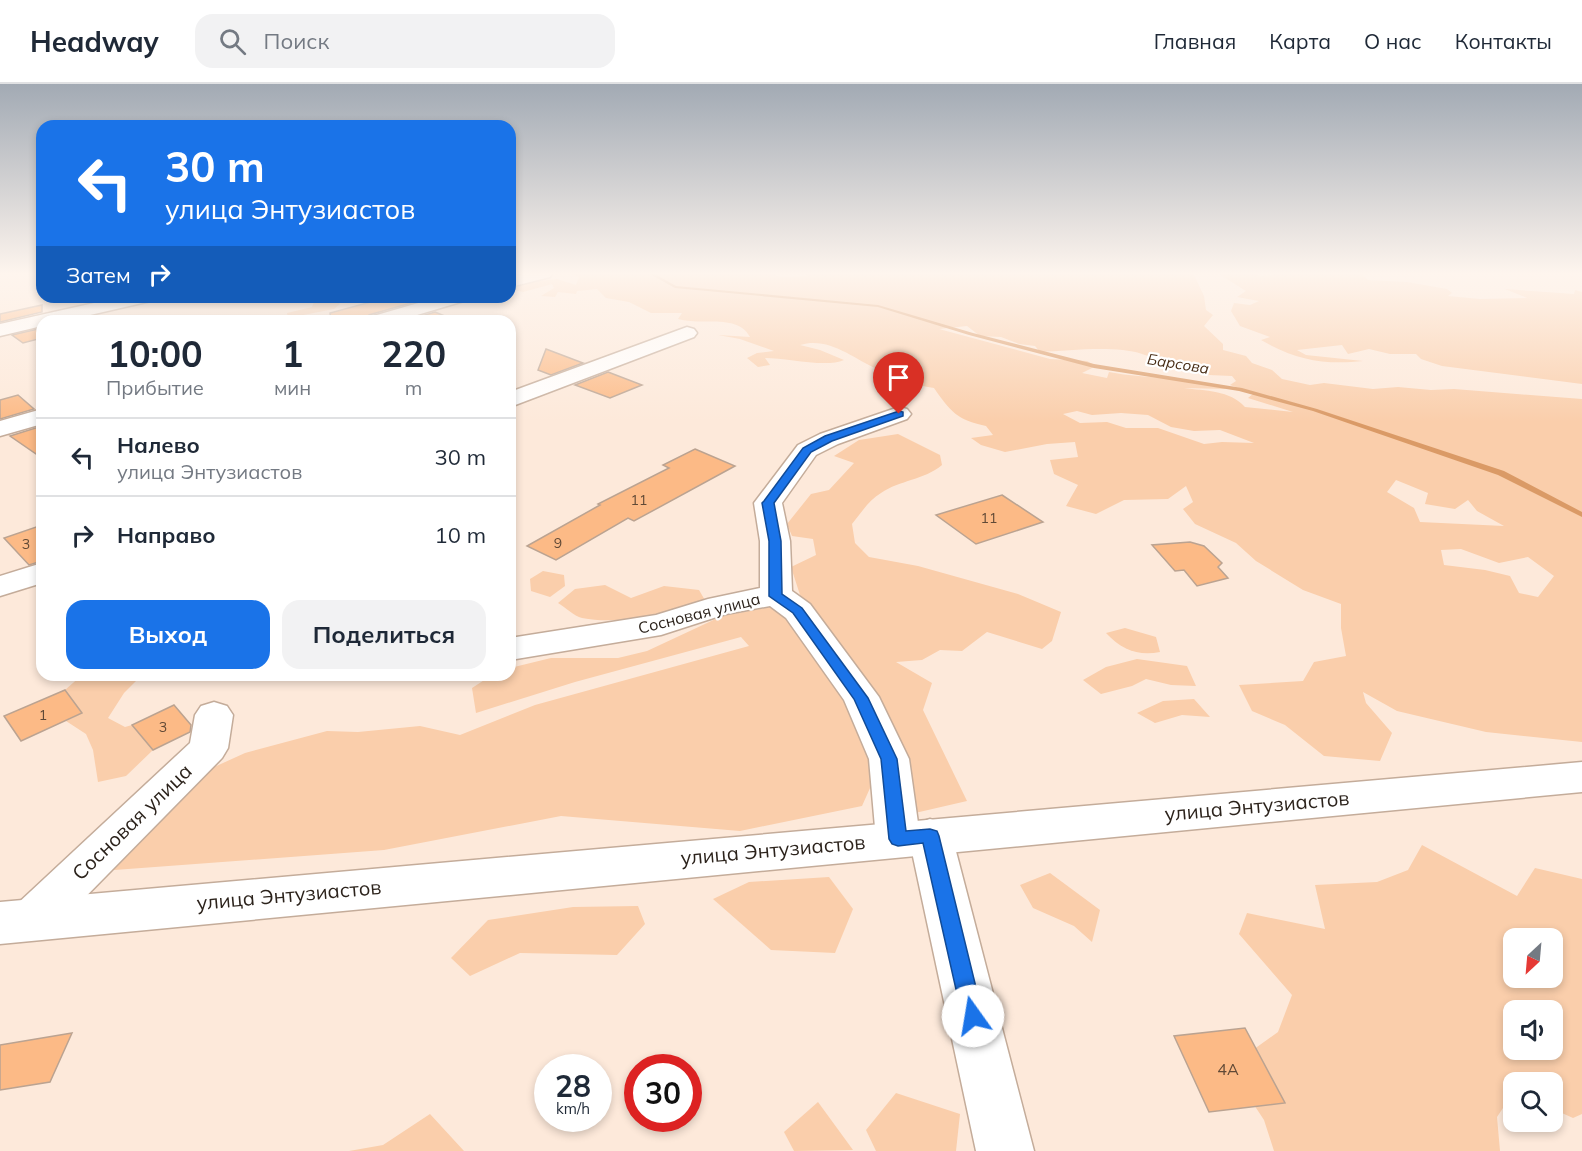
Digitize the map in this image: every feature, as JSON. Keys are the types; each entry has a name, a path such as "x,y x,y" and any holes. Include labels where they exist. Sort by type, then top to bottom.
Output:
{"street":[{"path":"0,330 32,323"},
{"path":"516,398 687,333"},
{"name":"Сосновая улица","path":"516,647 661,625 719,606 776,596 775,541 768,503 807,450 829,439 899,414"},
{"path":"0,429 36,418"},
{"path":"0,587 36,574"},
{"path":"776,596 798,610 861,698 889,759 914,837 1005,1151"},
{"name":"Сосновая улица","path":"16,921 111,845 208,748 214,715"},
{"name":"улица Энтузиастов","path":"16,921 1582,777"}],"shaded area":[{"path":"726,323 1207,323 1204,326 1223,344 1223,350 1246,356 1252,363 1272,370 1282,379 1310,385 1324,383 1373,389 1398,387 1431,390 1454,389 1582,399 1582,742 1486,732 1397,711 1363,692 1366,703 1392,733 1380,761 1324,756 1285,725 1252,711 1239,685 1303,681 1314,662 1346,656 1341,628 1341,604 1303,590 1256,561 1236,543 1195,524 1183,509 1193,502 1186,486 1168,499 1124,500 1096,514 1066,506 1078,485 1054,474 1050,460 1078,457 1075,442 1047,444 1005,452 981,445 971,438 993,435 986,426 968,421 955,413 934,388 891,375 840,350 820,343 800,345 844,360 817,363 765,358 770,365 758,367 747,358 757,353 774,351 740,339 718,335 750,337 737,325","holes":["967,326 980,336 1001,337 1019,344 1035,346 1040,352 1092,349 1131,351 1178,368 1204,370 1209,375 1232,376 1236,381 1230,385 1254,393 1248,398 1293,412 1245,407 1225,394 1184,388 1227,389 1198,382 1109,372 1107,378 1082,373 1096,366 1087,361 1050,359 939,329","1077,411 1092,415 1121,413 1148,415 1171,427 1194,431 1220,430 1254,443 1204,444 1158,428 1126,428 1107,422 1080,423 1063,414","1396,480 1428,493 1425,504 1455,509 1468,500 1477,511 1504,526 1420,522 1414,508 1387,492","1461,549 1499,563 1528,557 1554,576 1538,597 1519,593 1510,576 1485,570 1444,565 1441,550"]},
{"path":"1238,323 1582,323 1582,384 1442,366 1421,359 1416,354 1390,354 1369,349 1348,354 1342,345 1297,350 1306,355 1363,361 1310,360 1274,347 1261,340 1270,337 1240,326"},
{"path":"898,434 940,455 942,465 928,474 888,489 865,507 852,524 855,543 869,557 918,566 1018,594 1061,612 1052,641 1042,649 987,632 962,651 940,650 922,660 896,662 932,683 923,710 967,801 915,813 887,750 862,806 740,831 561,816 384,850 101,871 179,783 245,753 327,731 358,732 420,726 460,735 535,705 749,646 741,637 575,682 476,713 472,688 483,681 516,681 516,667 551,658 618,658 647,651 722,616 770,607 816,640 814,609 800,595 791,567 816,555 813,539 792,536 787,524 811,494 829,490 854,463 834,456 859,440"},
{"path":"543,571 564,575 565,586 550,597 531,591 530,579"},
{"path":"605,585 631,598 664,586 699,590 706,602 644,617 613,620 582,618 558,603 575,589"},
{"path":"1125,628 1156,637 1160,652 1145,653 1124,648 1106,633"},
{"path":"1137,659 1187,666 1196,686 1171,685 1146,679 1132,686 1101,694 1083,680 1106,667"},
{"path":"75,681 136,681 124,693 108,718 125,727 132,725 153,750 126,776 98,782 93,750 86,734 66,721 82,713 65,690"},
{"path":"1194,699 1210,717 1182,715 1155,723 1137,713 1163,701"},
{"path":"1422,845 1517,896 1535,868 1582,879 1582,1114 1573,1118 1563,1114 1563,1072 1503,1072 1503,1108 1497,1117 1500,1151 1274,1151 1264,1120 1229,1067 1278,1032 1292,995 1239,934 1247,913 1325,929 1315,885 1377,882 1408,870"},
{"path":"1050,873 1100,910 1092,942 1074,926 1033,908 1020,885"},
{"path":"829,877 853,909 835,953 771,950 713,899 749,882"},
{"path":"638,906 645,924 617,955 520,953 470,976 451,958 488,920 573,907"},
{"path":"896,1093 960,1114 956,1151 876,1151 866,1130"},
{"path":"818,1102 853,1150 794,1151 784,1132"},
{"path":"430,1114 464,1151 349,1151 383,1145"}],"building":[{"path":"36,329 36,340 23,343 12,335"},
{"path":"546,349 583,363 551,375 538,370"},
{"path":"608,372 642,385 610,398 575,385"},
{"path":"18,395 34,409 0,419 0,400"},
{"path":"36,428 36,454 10,436"},
{"path":"695,449 735,466 634,521 628,518 556,560 527,546 600,505 598,504 669,468 663,465"},
{"path":"1002,495 1043,522 976,544 936,515"},
{"path":"36,527 36,563 29,565 4,538"},
{"path":"1190,542 1204,546 1222,563 1218,567 1228,578 1197,586 1184,570 1175,571 1152,545"},
{"path":"65,690 82,713 21,741 4,716"},
{"path":"174,705 191,725 190,732 153,750 132,725"},
{"path":"1245,1028 1285,1103 1209,1112 1174,1036"},
{"path":"72,1033 50,1082 0,1090 0,1045"}],"waterway":[{"name":"Барсова","path":"934,323 1094,366 1240,389 1315,410 1501,473 1582,515"}],"route":[{"path":"899,414 829,439 807,450 768,503 775,541 776,596 798,610 861,698 889,759 898,839 930,836 973,1016"}]}
